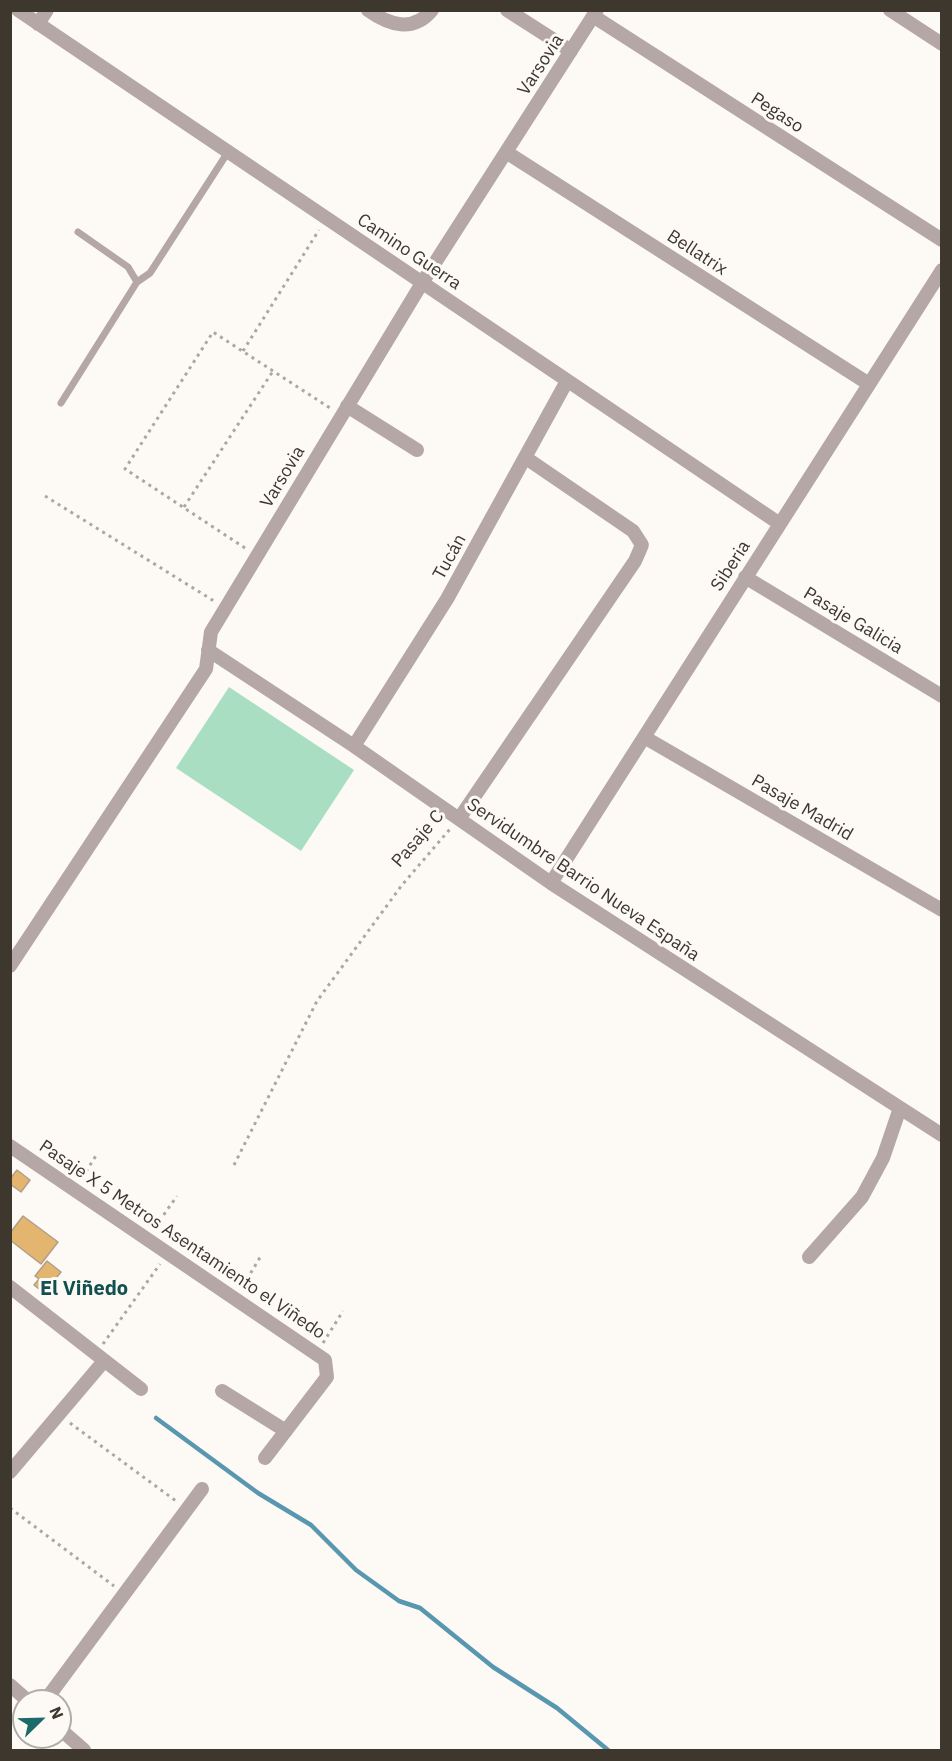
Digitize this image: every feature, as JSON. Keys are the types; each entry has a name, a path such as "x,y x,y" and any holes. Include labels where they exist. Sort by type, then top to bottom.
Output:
{"street":[{"name":"Camino Guerra","path":"18,10 780,524"},
{"path":"38,24 47,10"},
{"path":"368,10 381,19 403,26 422,20 432,10"},
{"path":"507,10 571,51"},
{"path":"890,10 942,44"},
{"name":"Varsovia","path":"10,966 206,669 211,632 227,605 422,283 595,13"},
{"name":"Pegaso","path":"595,13 942,240"},
{"name":"Bellatrix","path":"506,152 869,384"},
{"name":"Siberia","path":"551,883 942,270"},
{"name":"Tucán","path":"354,746 447,599 567,381"},
{"path":"344,411 417,450"},
{"name":"Pasaje C","path":"459,819 635,561 642,545 633,531 526,458"},
{"name":"Pasaje Galicia","path":"745,577 942,696"},
{"name":"Servidumbre Barrio Nueva España","path":"208,650 354,746 551,883 942,1135"},
{"name":"Pasaje Madrid","path":"644,737 942,910"},
{"path":"809,1257 862,1197 883,1158 900,1108"},
{"name":"Pasaje X 5 Metros Asentamiento el Viñedo","path":"10,1146 325,1360 328,1369 327,1377 286,1431"},
{"path":"10,1287 141,1389"},
{"path":"10,1472 59,1414 100,1357"},
{"path":"222,1391 286,1431 264,1458"},
{"path":"54,1689 202,1489"},
{"path":"72,1740 84,1750"}],"lane":[{"path":"61,404 137,282 150,273 228,153"},
{"path":"78,232 128,267 137,282"}],"path":[{"path":"243,351 326,218"},
{"path":"257,556 125,469 213,332 273,371 344,411"},
{"path":"184,507 273,371"},
{"path":"45,496 210,600 227,605"},
{"name":"Pasaje C","path":"234,1165 317,1001 402,885 459,819"},
{"path":"74,1189 97,1154"},
{"path":"147,1238 177,1196"},
{"path":"100,1357 169,1253"},
{"path":"236,1298 262,1254"},
{"path":"317,1353 343,1311"},
{"path":"59,1414 187,1509"},
{"path":"10,1508 124,1594"}],"green space":[{"path":"229,687 354,770 301,851 176,768"}],"building":[{"path":"17,1170 30,1180 21,1192 10,1184 10,1179"},
{"path":"23,1216 58,1242 41,1264 10,1240 10,1233"},
{"path":"47,1261 61,1272 44,1293 34,1285 39,1279 35,1276"}],"waterway":[{"path":"156,1418 258,1493 311,1525 356,1570 399,1601 420,1608 493,1667 557,1708 608,1750"}],"district":[{"name":"El Viñedo","path":"84,1289"}]}
